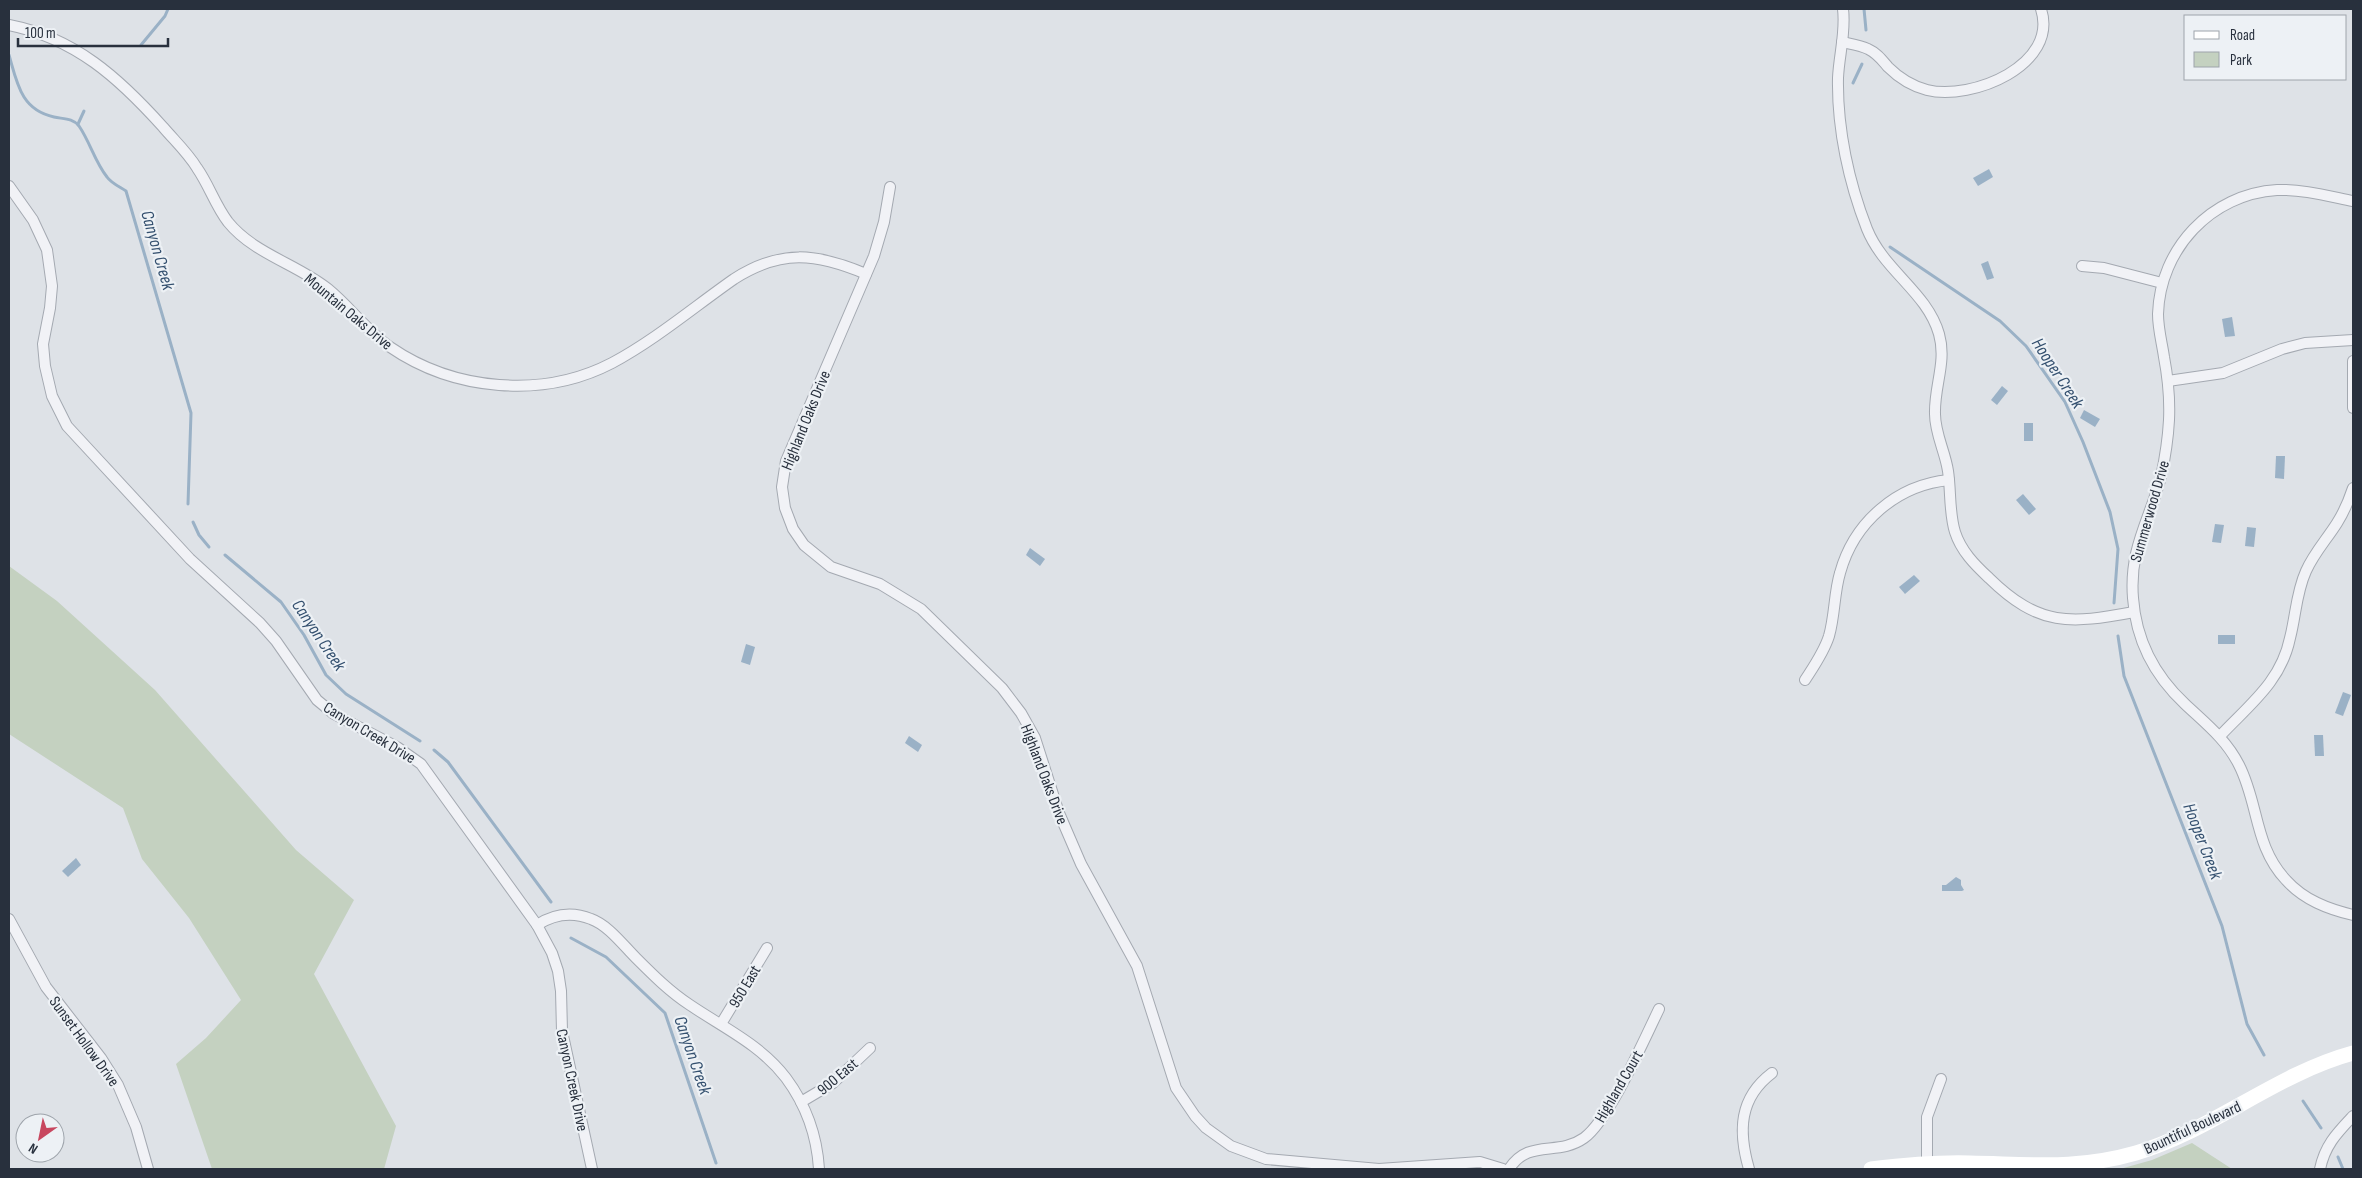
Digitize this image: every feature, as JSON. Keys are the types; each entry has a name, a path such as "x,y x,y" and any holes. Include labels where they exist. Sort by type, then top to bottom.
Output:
{"main road":[{"name":"Bountiful Boulevard","path":"1872,1169 1927,1163 1970,1163 2016,1168 2086,1164 2120,1157 2153,1147 2312,1068 2353,1054"}],"street":[{"path":"1843,9 1838,78 1841,125 1849,168 1868,230 1879,251 1926,306 1939,333 1942,360 1935,403 1935,422 1949,480 1952,521 1962,547 1977,567 2013,600 2041,614 2071,621 2097,619 2134,612"},
{"path":"1842,42 1868,48 1896,74 1918,87 1936,92 1964,91 2000,78 2030,58 2038,48 2043,34 2044,16 2041,9"},
{"name":"Mountain Oaks Drive","path":"9,25 36,32 68,46 111,74 131,91 188,155 202,175 223,215 241,235 256,246 292,265 329,290 390,347 418,363 447,375 489,384 517,386 544,384 581,376 623,357 734,279 757,266 773,260 796,257 820,258 866,274"},
{"name":"Canyon Creek Drive","path":"9,186 33,220 48,256 51,276 51,298 44,344 45,366 52,396 67,426 190,559 264,627 318,700 334,714 397,747 422,764 537,925 552,953 558,971 561,991 562,1031 592,1169"},
{"name":"Highland Oaks Drive","path":"890,186 884,222 866,274 786,461 782,487 788,519 804,545 824,562 838,570 880,584 921,609 996,682 1021,714 1035,738 1056,805 1081,864 1137,966 1169,1070 1185,1103 1206,1128 1243,1152 1266,1159 1379,1169 1480,1162 1502,1169"},
{"name":"Summerwood Drive","path":"2353,201 2290,190 2265,192 2239,199 2214,211 2191,231 2173,256 2162,283 2158,316 2168,381 2169,418 2165,457 2158,485 2135,555 2132,586 2134,612 2144,647 2161,677 2181,701 2220,736 2238,764 2245,779 2260,839 2275,867 2296,890 2308,898 2333,910 2353,915"},
{"path":"2082,266 2104,268 2162,283"},
{"path":"2168,381 2223,373 2282,349 2305,343 2353,340"},
{"path":"2353,361 2353,408"},
{"path":"1805,680 1828,639 1835,614 1840,573 1859,532 1875,513 1895,498 1926,483 1949,480"},
{"path":"2220,736 2264,692 2280,667 2290,639 2297,597 2305,572 2320,546 2340,518 2353,488"},
{"path":"537,925 557,915 580,916 594,920 608,930 676,995 764,1055 786,1077 801,1102 812,1129 819,1169"},
{"name":"Sunset Hollow Drive","path":"9,918 46,987 101,1058 118,1085 136,1127 148,1169"},
{"name":"950 East","path":"721,1024 767,948"},
{"name":"Highland Court","path":"1509,1169 1518,1157 1531,1150 1565,1146 1578,1142 1589,1134 1605,1113 1659,1009"},
{"name":"900 East","path":"801,1102 833,1083 870,1048"},
{"path":"1749,1169 1744,1143 1746,1109 1754,1089 1772,1073"},
{"path":"1927,1163 1927,1117 1941,1080"},
{"path":"2320,1169 2325,1150 2332,1137 2353,1116"}],"green space":[{"path":"9,566 57,601 155,690 296,850 354,900 314,974 396,1126 384,1169 212,1169 176,1064 206,1038 241,1000 189,918 142,859 123,808 9,734"},
{"path":"2192,1143 2232,1169 2120,1169 2152,1160"}],"water":[{"path":"1989,169 1993,177 1978,186 1973,178"},
{"path":"1988,261 1994,278 1987,280 1981,264"},
{"path":"2232,317 2235,336 2225,337 2222,319"},
{"path":"2002,386 2008,391 1997,405 1991,400"},
{"path":"2084,410 2100,419 2095,427 2080,418"},
{"path":"2024,423 2033,423 2033,441 2024,441"},
{"path":"2276,456 2285,456 2284,479 2275,478"},
{"path":"2023,494 2036,509 2029,515 2016,500"},
{"path":"2215,524 2224,525 2221,543 2212,542"},
{"path":"2247,527 2256,528 2254,547 2245,546"},
{"path":"1030,548 1045,559 1040,566 1026,555"},
{"path":"1914,575 1920,581 1905,594 1899,587"},
{"path":"2218,635 2235,635 2235,644 2218,644"},
{"path":"746,644 755,647 750,665 741,662"},
{"path":"2343,692 2351,695 2343,716 2335,713"},
{"path":"2314,735 2323,735 2324,756 2315,756"},
{"path":"909,736 922,745 918,752 905,743"},
{"path":"76,858 81,865 68,877 62,871"},
{"path":"1956,877 1961,880 1964,890 1942,891 1942,885 1946,885"}],"waterway":[{"path":"141,45 165,16 168,9"},
{"name":"Hooper Creek","path":"1864,9 1866,30"},
{"name":"Canyon Creek","path":"9,55 18,85 27,102 43,113 77,123 107,177 126,191 191,413 188,504"},
{"name":"Hooper Creek","path":"1853,83 1862,64"},
{"path":"78,124 84,111"},
{"name":"Hooper Creek","path":"1890,247 2000,321 2026,346 2065,402 2083,442 2110,512 2118,549 2114,603"},
{"name":"Canyon Creek","path":"193,522 199,535 209,547"},
{"name":"Canyon Creek","path":"225,555 281,602 304,635 326,675 346,694 420,741"},
{"name":"Hooper Creek","path":"2118,636 2124,676 2222,926 2247,1024 2264,1055"},
{"name":"Canyon Creek","path":"434,750 448,762 551,902"},
{"name":"Canyon Creek","path":"571,938 606,957 665,1013 716,1163"},
{"name":"Hooper Creek","path":"2303,1101 2321,1128"},
{"name":"Hooper Creek","path":"2338,1157 2343,1169"}]}
